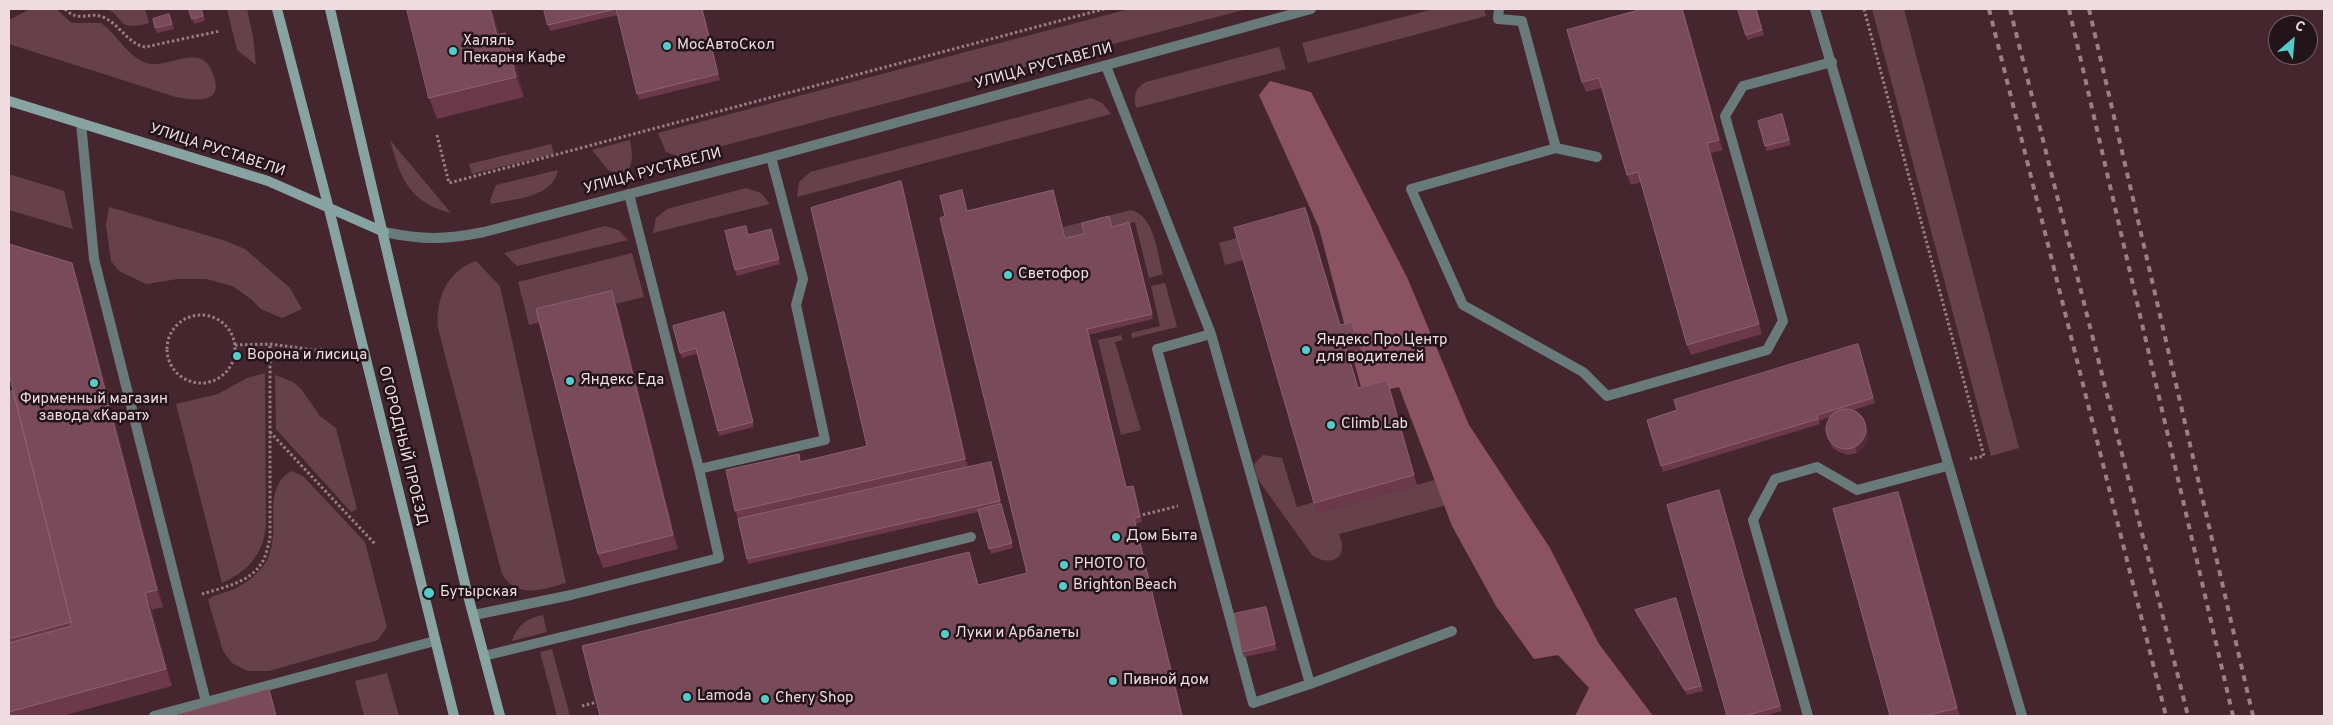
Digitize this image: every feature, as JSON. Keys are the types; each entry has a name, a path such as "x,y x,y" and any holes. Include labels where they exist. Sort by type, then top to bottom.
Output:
{"main road":[{"name":"ОГОРОДНЫЙ ПРОЕЗД","path":"277,9 329,210 454,716"},
{"name":"ОГОРОДНЫЙ ПРОЕЗД","path":"330,9 474,615 500,716"},
{"name":"УЛИЦА РУСТАВЕЛИ","path":"9,101 268,181 329,210 384,232"}],"street":[{"name":"УЛИЦА РУСТАВЕЛИ","path":"384,232 416,239 448,239 771,157 1106,66 1278,13 1311,9"},
{"path":"1500,9 1498,19 1522,21 1556,148"},
{"path":"1816,9 1947,466 2022,716"},
{"path":"1597,156 1556,148 1411,189 1463,306 1583,372 1608,396 1767,350 1783,321 1725,116 1743,86 1832,62"},
{"path":"1106,66 1211,334 1310,684"},
{"path":"81,123 94,259 206,702"},
{"path":"699,469 825,440 796,305 803,278 771,157"},
{"path":"474,615 572,595 719,558 699,469 629,194"},
{"path":"1211,334 1158,349 1253,703 1310,684 1452,631"},
{"path":"1808,716 1753,520 1775,479 1817,467 1857,490 1947,466"},
{"path":"484,656 971,537"},
{"path":"154,716 435,641"}],"path":[{"path":"65,9 75,16 104,17 133,44 146,47 220,31"},
{"path":"437,135 449,184 1104,9"},
{"path":"1864,9 1984,456 1947,466"},
{"path":"198,315 211,316 223,322 231,333 235,345 234,358 228,370 218,378 204,383 192,381 180,375 171,365 167,352 168,339 175,328 185,319 198,315"},
{"path":"202,594 228,586 253,574 262,563 270,538 270,344"},
{"path":"235,345 270,344 315,350 323,348"},
{"path":"270,431 375,544"},
{"path":"1134,516 1198,501"},
{"path":"582,706 597,702"}],"shaded area":[{"path":"30,9 56,9 72,23 101,23 130,53 144,62 158,64 188,58 202,59 211,69 215,80 216,88 214,94 197,100 176,97 9,44 9,20"},
{"path":"78,9 96,9 84,11"},
{"path":"104,9 145,9 149,23 130,26 121,22 111,11"},
{"path":"227,9 247,9 253,36 256,65 237,50"},
{"path":"1129,9 1247,9 680,157 666,152 658,133"},
{"path":"1434,9 1484,9 1486,16 1308,63 1302,43"},
{"path":"1872,9 1904,9 2019,448 1991,456"},
{"path":"1279,47 1286,69 1136,108 1136,93 1139,87 1146,82"},
{"path":"1270,81 1311,92 1407,277 1469,425 1550,548 1599,644 1653,716 1575,716 1589,688 1558,655 1534,659 1496,606 1452,526 1399,387 1363,395 1319,228 1259,95"},
{"path":"1091,98 1102,103 1111,114 797,197 799,182 810,172"},
{"path":"390,140 451,213 425,203 408,187 398,166"},
{"path":"630,140 632,160 627,170 623,172 608,170 592,150"},
{"path":"551,144 554,154 472,174 469,164"},
{"path":"558,170 555,179 540,192 531,196 491,204 490,200 496,185"},
{"path":"9,174 64,191 73,229 9,210"},
{"path":"746,188 761,193 770,204 653,233 656,218 667,209"},
{"path":"109,207 223,240 245,249 290,288 302,309 282,318 261,309 233,286 206,279 178,279 146,284 119,271 111,261 106,225"},
{"path":"1131,210 1139,214 1150,228 1157,247 1163,274 1149,278 1135,222 1113,227 1111,222 1086,239 1067,244 1063,227"},
{"path":"605,226 618,230 628,240 517,266 504,253"},
{"path":"1237,238 1243,260 1225,265 1219,243"},
{"path":"632,253 644,297 529,325 518,282"},
{"path":"476,261 500,286 566,583 539,590 523,590 515,587 502,574 438,328 441,297 450,279 457,272"},
{"path":"1165,283 1177,327 1132,338 1131,333 1160,326 1151,286"},
{"path":"1121,335 1123,340 1115,342 1141,430 1121,435 1098,340"},
{"path":"265,373 266,526 264,536 262,545 253,561 239,573 222,583 176,404 218,394 247,378"},
{"path":"275,375 293,382 301,389 320,416 336,428 357,509 351,512 276,429"},
{"path":"1263,455 1282,458 1297,507 1314,502 1317,513 1434,480 1447,505 1339,534 1342,545 1339,557 1331,560 1321,560 1312,555 1257,478 1254,464"},
{"path":"291,471 303,476 365,542 387,627 378,640 269,671 248,671 232,663 223,651 208,600 213,596 242,585 257,574 264,565 271,548 273,536 276,489 282,479"},
{"path":"543,615 547,632 512,641 523,624 532,618"},
{"path":"552,649 570,716 557,716 540,652"},
{"path":"387,673 399,716 364,716 355,681"}],"building":[{"path":"189,9 201,9 203,16 192,19"},
{"path":"407,9 490,9 497,35 505,33 516,77 429,98"},
{"path":"544,9 616,9 548,25"},
{"path":"616,9 702,9 718,74 637,94"},
{"path":"1643,9 1682,9 1719,140 1707,143 1759,324 1687,345 1638,172 1627,175 1599,78 1582,82 1567,30"},
{"path":"1738,9 1756,9 1762,30 1746,35"},
{"path":"169,14 172,24 155,28 153,19"},
{"path":"1782,114 1789,140 1765,146 1758,121"},
{"path":"901,181 965,459 735,511 726,470 799,454 800,462 867,446 811,208"},
{"path":"962,190 967,211 1053,190 1065,238 1084,234 1082,223 1109,216 1112,227 1129,222 1152,314 1087,329 1126,487 1133,486 1140,517 1134,518 1182,716 600,716 582,646 969,552 978,585 1027,573 940,218 945,216 940,196"},
{"path":"1305,208 1340,325 1352,322 1357,341 1345,345 1358,388 1387,380 1414,475 1314,503 1234,228"},
{"path":"746,226 748,235 771,229 779,259 735,270 725,231"},
{"path":"9,244 72,263 157,590 145,593 166,669 9,712 9,643 72,626 9,374"},
{"path":"612,291 673,535 598,554 536,309"},
{"path":"724,312 753,422 718,431 696,348 680,353 673,326"},
{"path":"1858,344 1873,398 1817,415 1818,419 1661,466 1647,420 1677,410 1674,400"},
{"path":"13,391 71,622 9,639 9,392"},
{"path":"1850,409 1857,412 1863,418 1866,429 1865,437 1857,446 1850,449 1842,449 1835,446 1827,437 1826,425 1829,418 1838,410"},
{"path":"991,462 1000,501 747,559 738,519"},
{"path":"1719,490 1780,706 1744,716 1727,716 1667,505"},
{"path":"1898,492 1957,708 1925,716 1890,716 1833,509"},
{"path":"1001,504 1012,543 989,549 978,510"},
{"path":"1676,598 1701,686 1685,690 1635,610"},
{"path":"1266,607 1275,644 1242,652 1234,614"},
{"path":"269,689 276,716 180,716 180,714"}],"railway":[{"path":"1989,9 2166,716"},
{"path":"2010,9 2188,716"},
{"path":"2069,9 2233,716"},
{"path":"2089,9 2253,716"}],"place":[{"name":"МосАвтоСкол","path":"667,46"},
{"name":"Халяль Пекарня Кафе","path":"453,51"},
{"name":"Светофор","path":"1008,275"},
{"name":"Яндекс Про Центр для водителей","path":"1306,350"},
{"name":"Ворона и лисица","path":"237,356"},
{"name":"Яндекс Еда","path":"570,381"},
{"name":"Фирменный магазин завода «Карат»","path":"94,383"},
{"name":"Climb Lab","path":"1331,425"},
{"name":"Дом Быта","path":"1116,537"},
{"name":"PHOTO TO","path":"1064,565"},
{"name":"Brighton Beach","path":"1063,586"},
{"name":"Бутырская","path":"429,593"},
{"name":"Луки и Арбалеты","path":"945,634"},
{"name":"Пивной дом","path":"1113,681"},
{"name":"Lamoda","path":"687,697"},
{"name":"Chery Shop","path":"765,699"}]}
